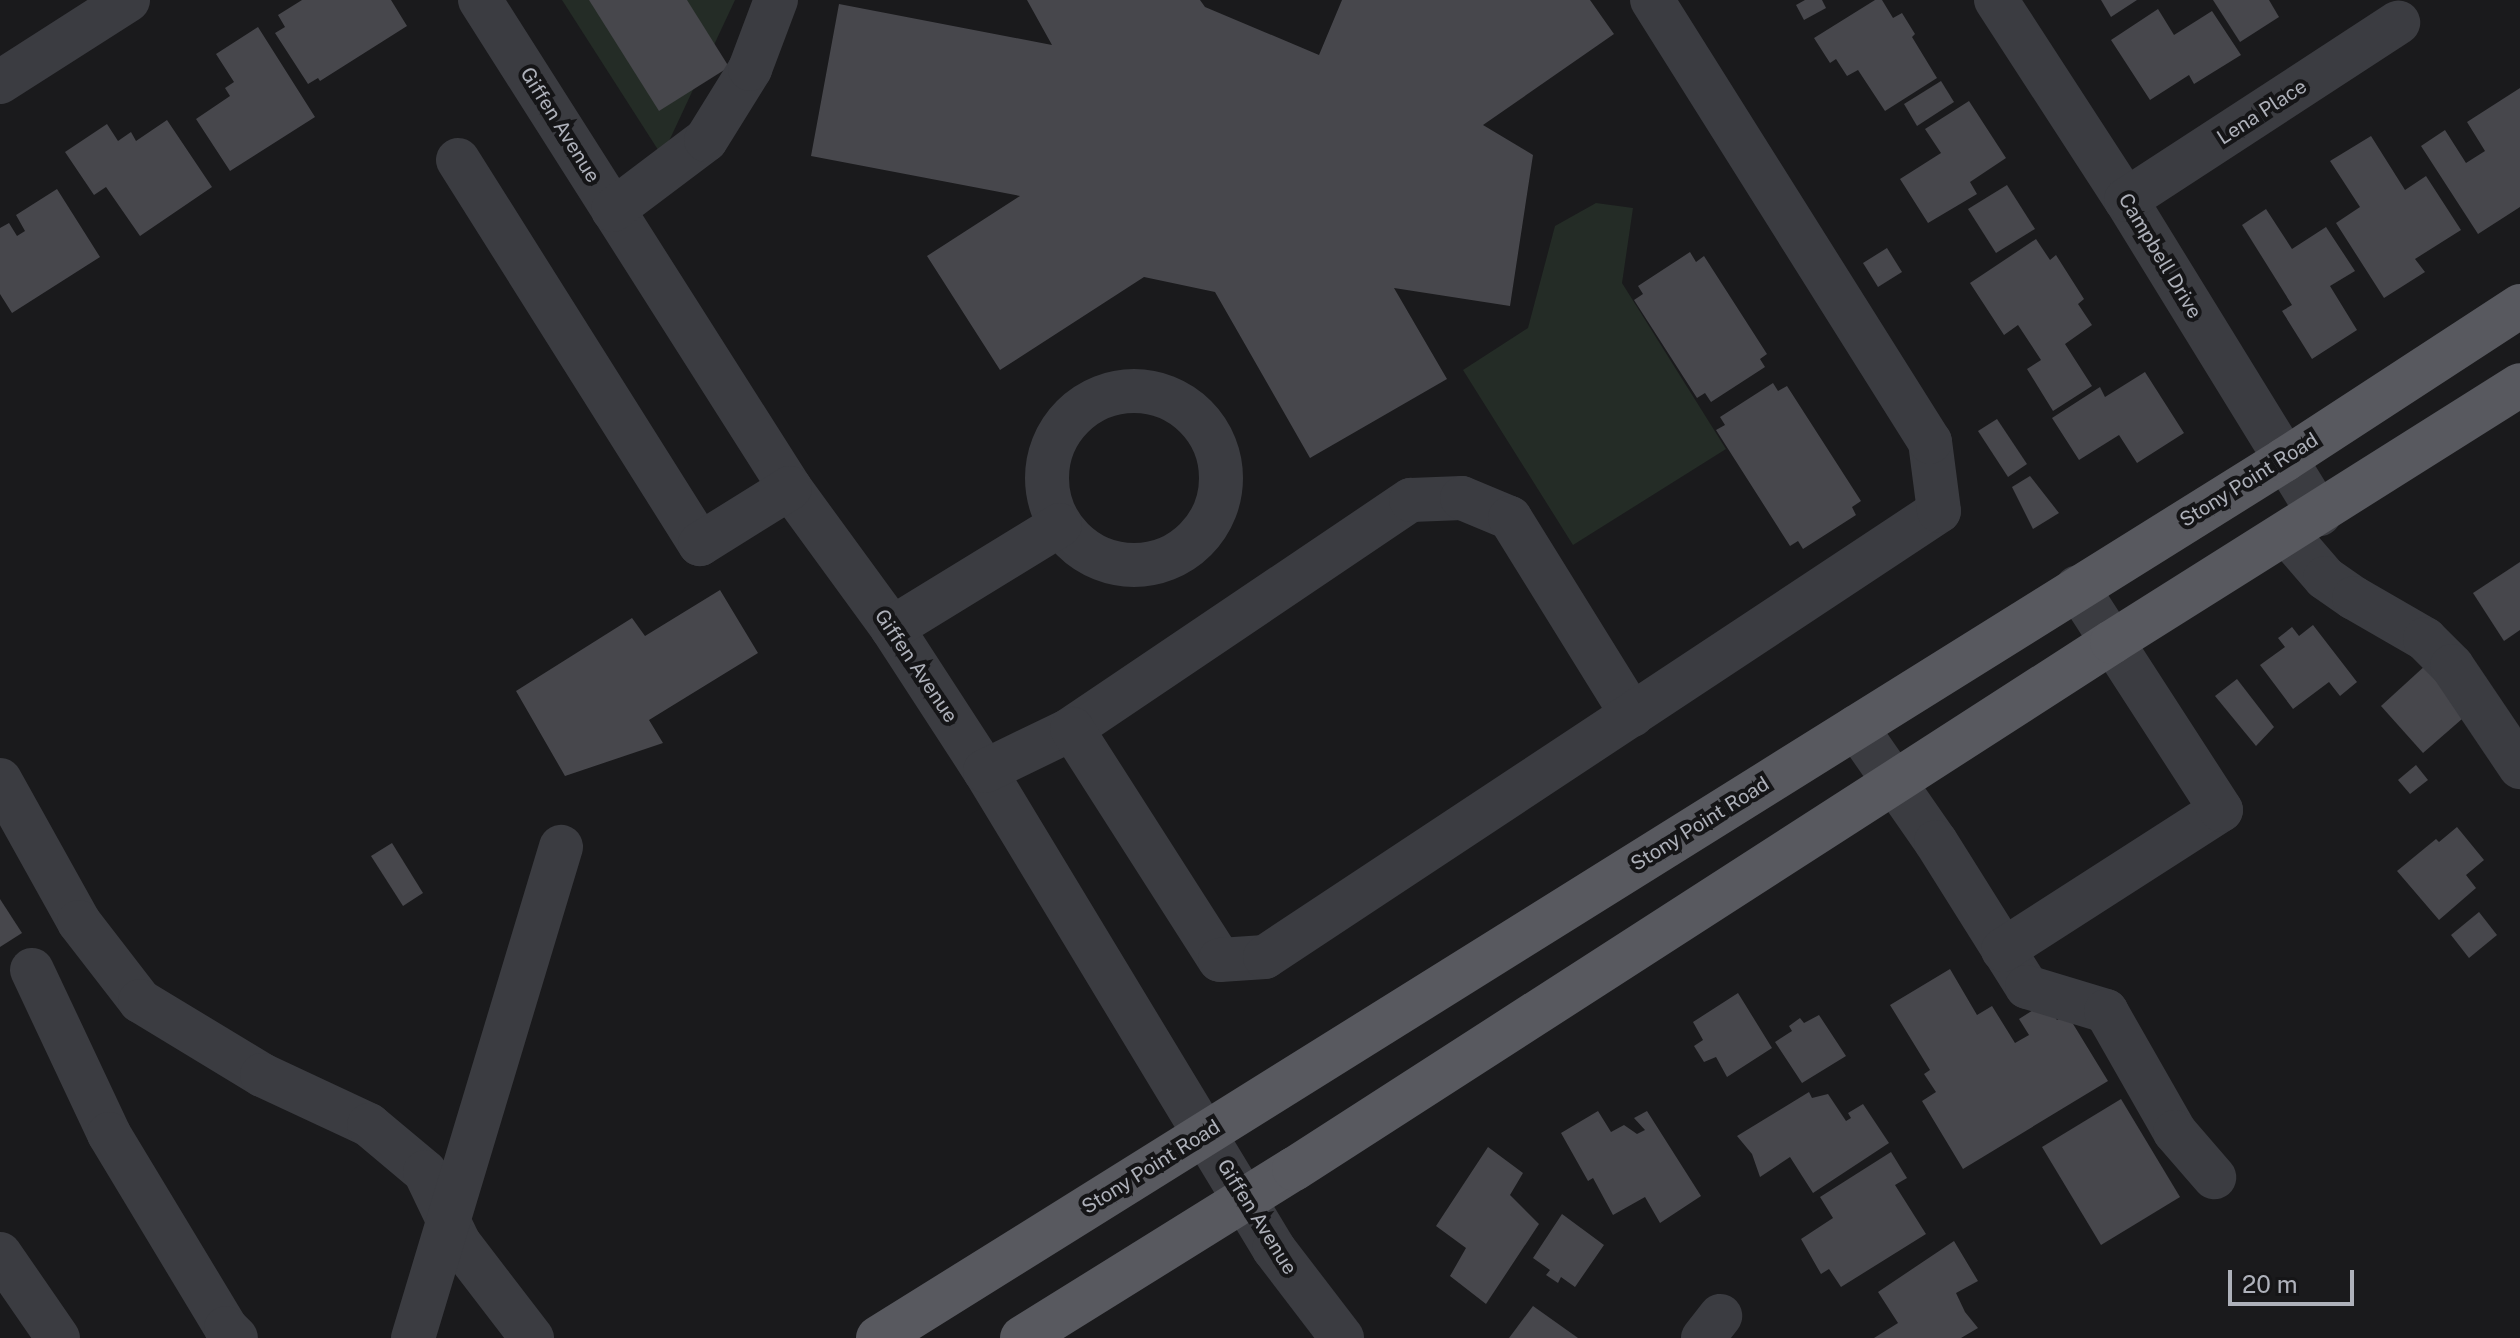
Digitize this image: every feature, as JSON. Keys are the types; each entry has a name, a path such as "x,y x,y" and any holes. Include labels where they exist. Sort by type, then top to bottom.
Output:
{"main road":[{"name":"Stony Point Road","path":"878,1338 2284,460 2520,306"},
{"path":"1022,1338 1244,1200 2112,642 2520,385"}],"street":[{"path":"0,82 128,0"},
{"name":"Giffen Avenue","path":"480,0 790,488 892,628 985,771 1283,1263 1342,1338"},
{"path":"613,210 706,140 750,69 776,0"},
{"path":"985,771 1072,729 1220,960 1265,957 1939,511 1930,442 1652,0"},
{"name":"Campbell Drive","path":"1996,0 2126,200 2284,460 2303,524 2325,578 2434,648 2452,666 2520,767"},
{"name":"Lena Place","path":"2126,200 2398,23"},
{"path":"458,160 700,544 790,488"},
{"path":"1065,733 1411,500 1462,498 1510,518 1632,715"},
{"path":"892,628 1060,525"},
{"path":"2003,950 2221,810 2077,587"},
{"path":"1856,727 2027,987 2106,1011 2175,1132 2214,1177"},
{"path":"0,780 79,922 140,1001 262,1075 369,1125 425,1172 459,1243 532,1338"},
{"path":"413,1338 561,847"},
{"path":"32,970 109,1134 226,1328 236,1338"},
{"path":"0,1254 58,1338"}],"shaded area":[{"path":"562,0 735,0 662,156"},
{"path":"1596,203 1633,208 1622,283 1726,449 1573,545 1463,370 1528,328 1555,226"}],"building":[{"path":"302,0 391,0 407,26 320,81 318,78 308,84 275,33 285,27 278,15"},
{"path":"589,0 687,0 729,67 659,111"},
{"path":"1027,0 1200,0 1205,7 1319,55 1342,0 1590,0 1614,34 1483,125 1533,155 1510,306 1394,288 1447,379 1310,458 1215,292 1144,277 1000,370 927,256 1020,196 811,156 839,4 1052,45"},
{"path":"1805,0 1822,0 1826,8 1804,20 1796,5"},
{"path":"1875,0 1882,0 1893,18 1902,13 1915,34 1912,37 1937,78 1885,111 1858,70 1847,76 1836,59 1830,63 1814,38"},
{"path":"2101,0 2137,0 2111,17"},
{"path":"2213,0 2269,0 2279,17 2240,42"},
{"path":"2158,9 2174,35 2212,11 2241,55 2194,84 2189,75 2150,100 2111,40"},
{"path":"258,27 315,117 230,171 196,119 230,96 225,88 234,82 216,54"},
{"path":"1941,81 1954,102 1917,126 1904,104"},
{"path":"2520,88 2520,207 2478,234 2421,146 2445,130 2466,163 2485,151 2467,122"},
{"path":"1969,101 2006,158 1970,182 1977,194 1928,223 1900,179 1941,153 1925,129"},
{"path":"167,120 212,187 140,236 106,187 94,195 65,152 107,124 118,141 131,132 136,141"},
{"path":"2371,136 2405,190 2426,176 2461,230 2415,259 2425,272 2384,298 2336,223 2360,207 2330,161"},
{"path":"2007,185 2035,229 1996,253 1968,209"},
{"path":"57,189 100,257 12,313 0,294 0,228 9,223 17,236 25,231 16,215"},
{"path":"2266,209 2292,249 2326,227 2355,271 2330,286 2357,330 2312,359 2282,311 2292,305 2242,225"},
{"path":"2036,239 2050,260 2056,255 2084,299 2078,304 2092,325 2065,344 2092,386 2053,411 2027,369 2041,360 2018,325 2004,335 1970,283"},
{"path":"1887,248 1902,272 1878,287 1863,263"},
{"path":"1690,252 1696,262 1704,256 1767,354 1760,359 1765,367 1711,402 1705,393 1697,398 1634,300 1643,294 1638,286"},
{"path":"2145,372 2184,433 2137,463 2119,435 2079,460 2052,418 2100,387 2105,397"},
{"path":"1773,383 1778,391 1787,386 1861,501 1852,507 1856,515 1803,549 1798,541 1790,546 1716,430 1725,425 1720,417"},
{"path":"1997,419 2027,464 2008,477 1978,431"},
{"path":"2030,476 2059,513 2033,529 2012,487"},
{"path":"2520,562 2520,630 2504,641 2473,593"},
{"path":"720,590 758,653 649,720 663,743 565,776 516,691 632,618 645,636"},
{"path":"2313,625 2357,682 2340,696 2329,682 2293,709 2260,665 2285,647 2278,638 2292,627 2299,636"},
{"path":"2427,664 2470,712 2423,753 2381,706"},
{"path":"2237,679 2274,727 2256,746 2215,696"},
{"path":"2416,765 2428,780 2410,794 2398,780"},
{"path":"2457,827 2484,860 2466,875 2476,888 2439,920 2397,871 2436,839 2439,842"},
{"path":"392,843 423,893 403,906 371,856"},
{"path":"0,899 22,933 0,947"},
{"path":"2479,912 2497,935 2469,958 2451,935"},
{"path":"1950,969 1977,1015 1992,1006 2015,1043 2029,1035 2019,1019 2046,1002 2057,1020 2067,1014 2108,1081 1963,1169 1922,1101 1936,1092 1924,1074 1930,1070 1890,1005"},
{"path":"1738,993 1772,1048 1727,1077 1716,1057 1704,1062 1694,1046 1703,1040 1693,1022"},
{"path":"1819,1015 1846,1056 1802,1083 1775,1042 1792,1031 1789,1026 1800,1018 1804,1023"},
{"path":"1809,1092 1812,1098 1828,1094 1846,1121 1851,1118 1848,1113 1863,1104 1889,1143 1813,1193 1790,1157 1760,1177 1752,1154 1737,1136"},
{"path":"2121,1099 2180,1197 2101,1245 2042,1147"},
{"path":"1598,1111 1611,1132 1624,1125 1637,1134 1645,1130 1634,1118 1647,1111 1701,1196 1660,1223 1645,1197 1613,1215 1593,1178 1588,1181 1561,1133"},
{"path":"1488,1147 1523,1173 1510,1195 1539,1224 1486,1304 1450,1276 1466,1248 1436,1226"},
{"path":"1891,1152 1907,1178 1895,1185 1926,1234 1841,1287 1829,1269 1821,1274 1801,1239 1833,1218 1820,1197"},
{"path":"1562,1214 1604,1245 1575,1287 1561,1277 1558,1283 1546,1275 1550,1270 1533,1258"},
{"path":"1954,1241 1978,1281 1956,1293 1965,1312 1978,1328 1961,1338 1874,1338 1898,1323 1878,1292"},
{"path":"1533,1306 1578,1338 1509,1338"}]}
